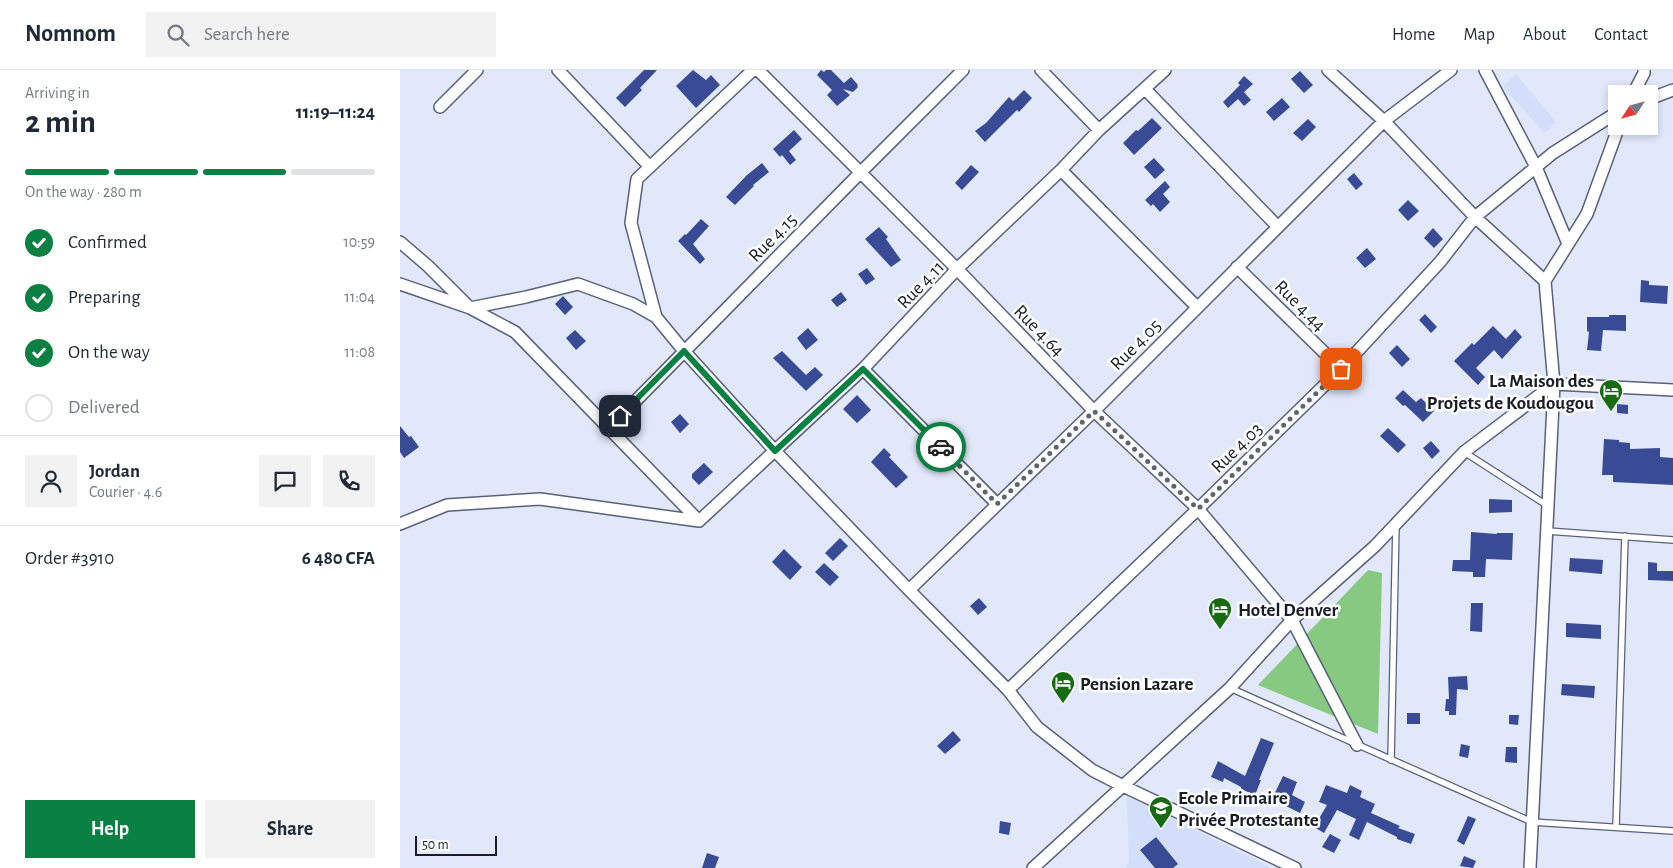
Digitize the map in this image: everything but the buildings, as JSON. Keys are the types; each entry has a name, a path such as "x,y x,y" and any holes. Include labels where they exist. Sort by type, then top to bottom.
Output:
{"street":[{"path":"440,107 477,70"},
{"path":"558,70 650,167"},
{"path":"656,317 632,223 637,179 753,70"},
{"name":"Rue 4.64","path":"758,70 958,269 1094,411 1198,509 1292,620 1357,745"},
{"name":"Rue 4.15","path":"608,429 963,70"},
{"path":"1041,70 1099,130"},
{"name":"Rue 4.11","path":"700,522 863,369 958,269 1099,130 1165,70"},
{"path":"1328,70 1384,121 1475,217 1545,281"},
{"name":"Rue 4.05","path":"909,590 1094,411 1384,121 1451,70"},
{"path":"1485,70 1536,167 1568,244"},
{"path":"1638,85 1644,70"},
{"path":"1145,89 1278,227"},
{"path":"1658,96 1673,90"},
{"name":"Rue 4.03","path":"1008,690 1198,509 1341,369 1440,262 1475,217 1553,153 1608,118"},
{"path":"1530,868 1554,384 1545,281 1587,214 1616,135"},
{"path":"1060,170 1197,307"},
{"path":"400,242 428,266 470,308"},
{"name":"Rue 4.44","path":"1237,267 1341,369"},
{"path":"400,284 470,308 515,332 700,522"},
{"path":"470,308 578,284 633,304 656,317 684,351 775,451 1008,690 1037,727 1092,770 1295,868"},
{"path":"863,369 997,504"},
{"path":"1033,868 1230,688 1292,620 1375,546 1464,452 1554,384 1673,390"},
{"path":"400,524 447,505 540,499 700,522"}],"lane":[{"path":"1464,452 1548,506"},
{"path":"1391,760 1396,523"},
{"path":"1547,531 1673,540"},
{"path":"1616,827 1625,536"},
{"path":"1230,688 1532,822 1673,831"}],"shaded area":[{"path":"1516,74 1556,122 1545,133 1503,87"},
{"name":"Ecole Primaire Privée Protestante","path":"1127,796 1272,868 1125,868 1129,861"}],"green space":[{"path":"1368,570 1382,573 1378,734 1258,685"}],"way so far":[{"path":"941,447 997,504 1094,411 1198,509 1341,369"}],"place":[{"name":"La Maison des Projets de Koudougou","path":"1611,412"},
{"name":"Hotel Denver","path":"1220,630"},
{"name":"Pension Lazare","path":"1063,704"},
{"name":"Ecole Primaire Privée Protestante","path":"1161,829"}],"route":[{"path":"620,416 684,351 775,451 863,369 941,447"}]}
